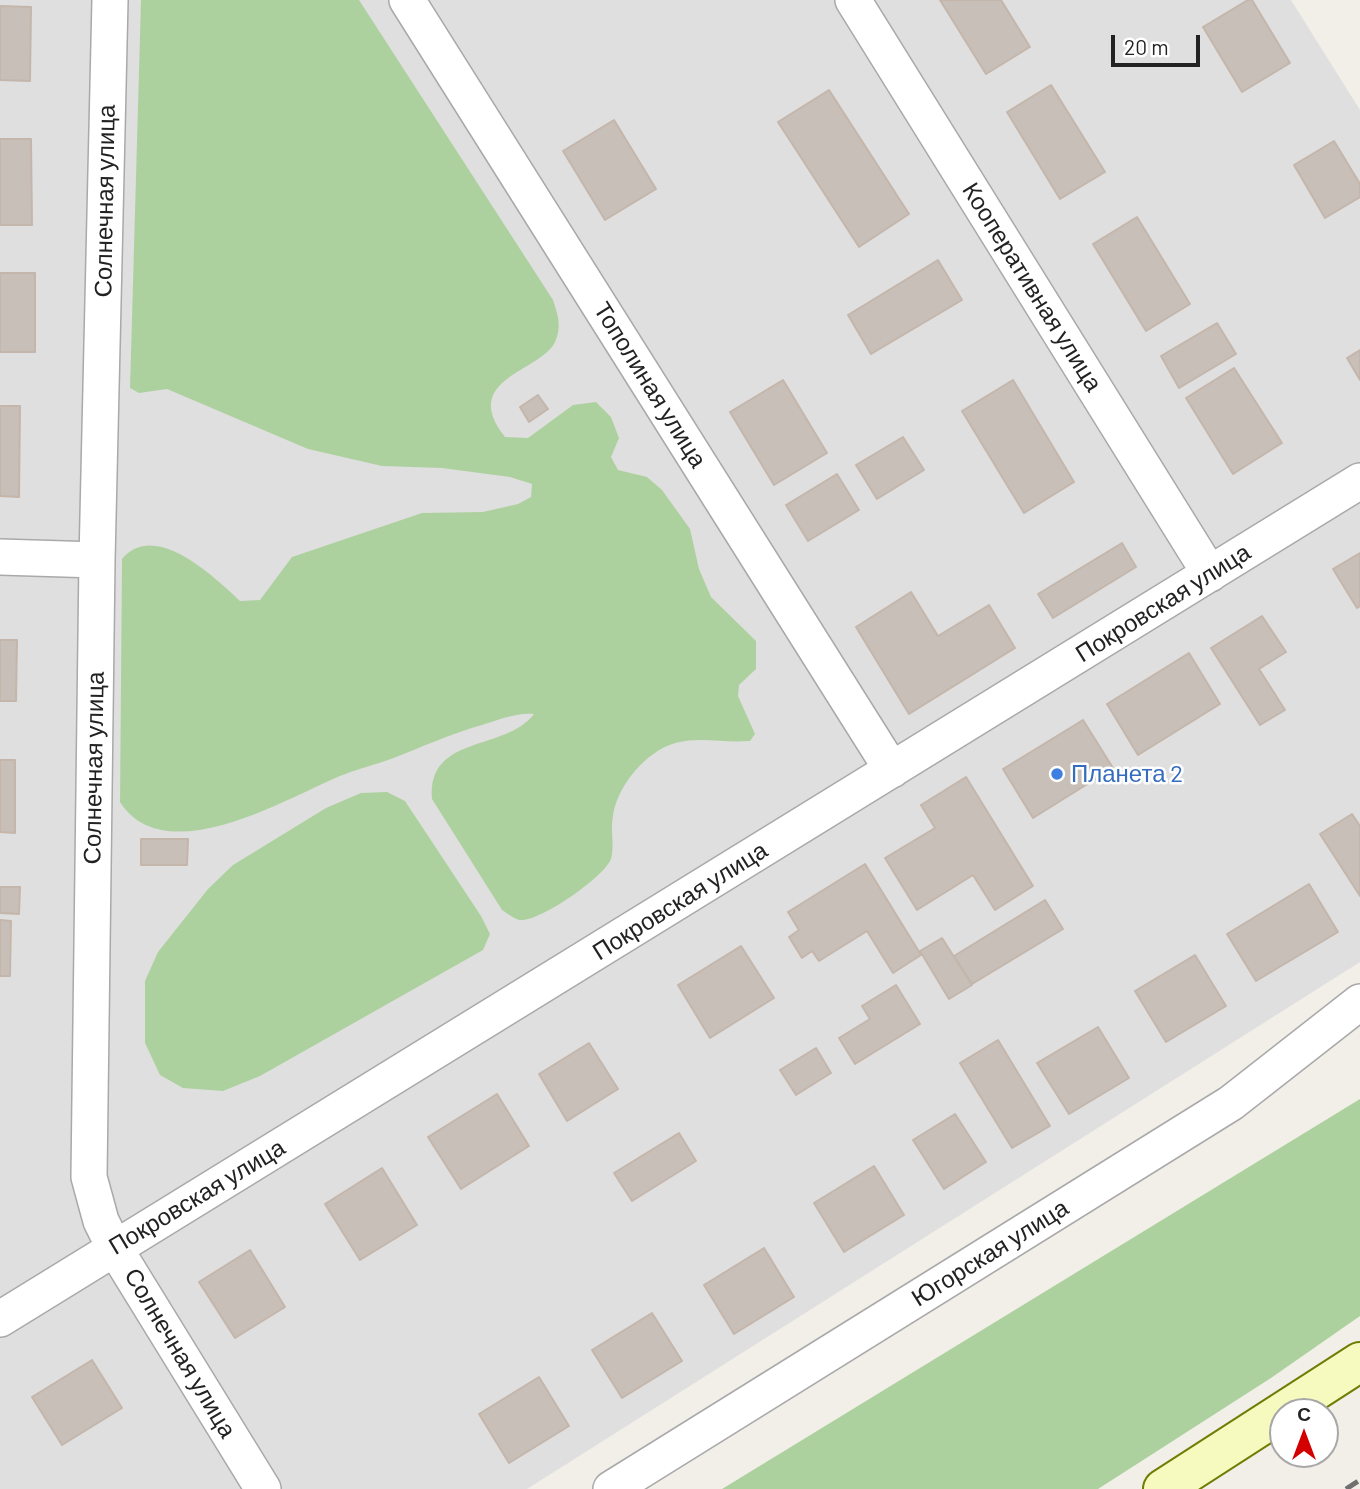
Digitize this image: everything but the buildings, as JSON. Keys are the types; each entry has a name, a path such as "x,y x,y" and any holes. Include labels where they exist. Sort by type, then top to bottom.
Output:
{"main road":[{"path":"1163,1489 1360,1362"}],"street":[{"name":"Солнечная улица","path":"110,0 97,560 89,1177 101,1221 114,1247 263,1489"},
{"name":"Тополиная улица","path":"407,0 892,770"},
{"name":"Кооперативная улица","path":"853,0 1210,574"},
{"name":"Покровская улица","path":"0,1319 1360,481"},
{"path":"0,557 97,560"},
{"name":"Югорская улица","path":"611,1489 1231,1103 1360,1002"}],"shaded area":[{"path":"0,0 1291,0 1360,110 1360,962 527,1489 0,1489"}],"green space":[{"path":"141,0 359,0 553,300 559,326 555,342 547,352 497,389 491,401 493,417 505,437 528,438 573,405 596,402 611,417 619,438 611,457 618,470 647,477 662,490 690,529 699,569 711,597 756,641 756,669 739,685 738,696 755,734 750,741 699,740 676,743 645,760 627,782 615,807 612,821 612,854 606,867 584,887 542,914 520,920 502,910 432,799 434,778 442,764 454,754 521,726 534,714 508,717 459,732 340,776 258,813 195,831 166,831 140,822 120,802 122,559 135,549 151,546 167,549 200,566 240,601 260,600 292,557 422,513 483,512 518,504 531,497 532,484 510,477 442,468 382,466 308,449 167,389 139,393 130,388"},
{"path":"387,792 405,801 481,916 490,934 483,950 260,1076 223,1091 183,1088 160,1075 145,1043 145,981 158,952 208,889 233,865 326,808 361,793"},
{"path":"1360,1099 1360,1316 1271,1378 1098,1489 722,1489"}],"railway":[{"path":"1346,1489 1360,1480"}],"place":[{"name":"Планета 2","path":"1057,774"}]}
